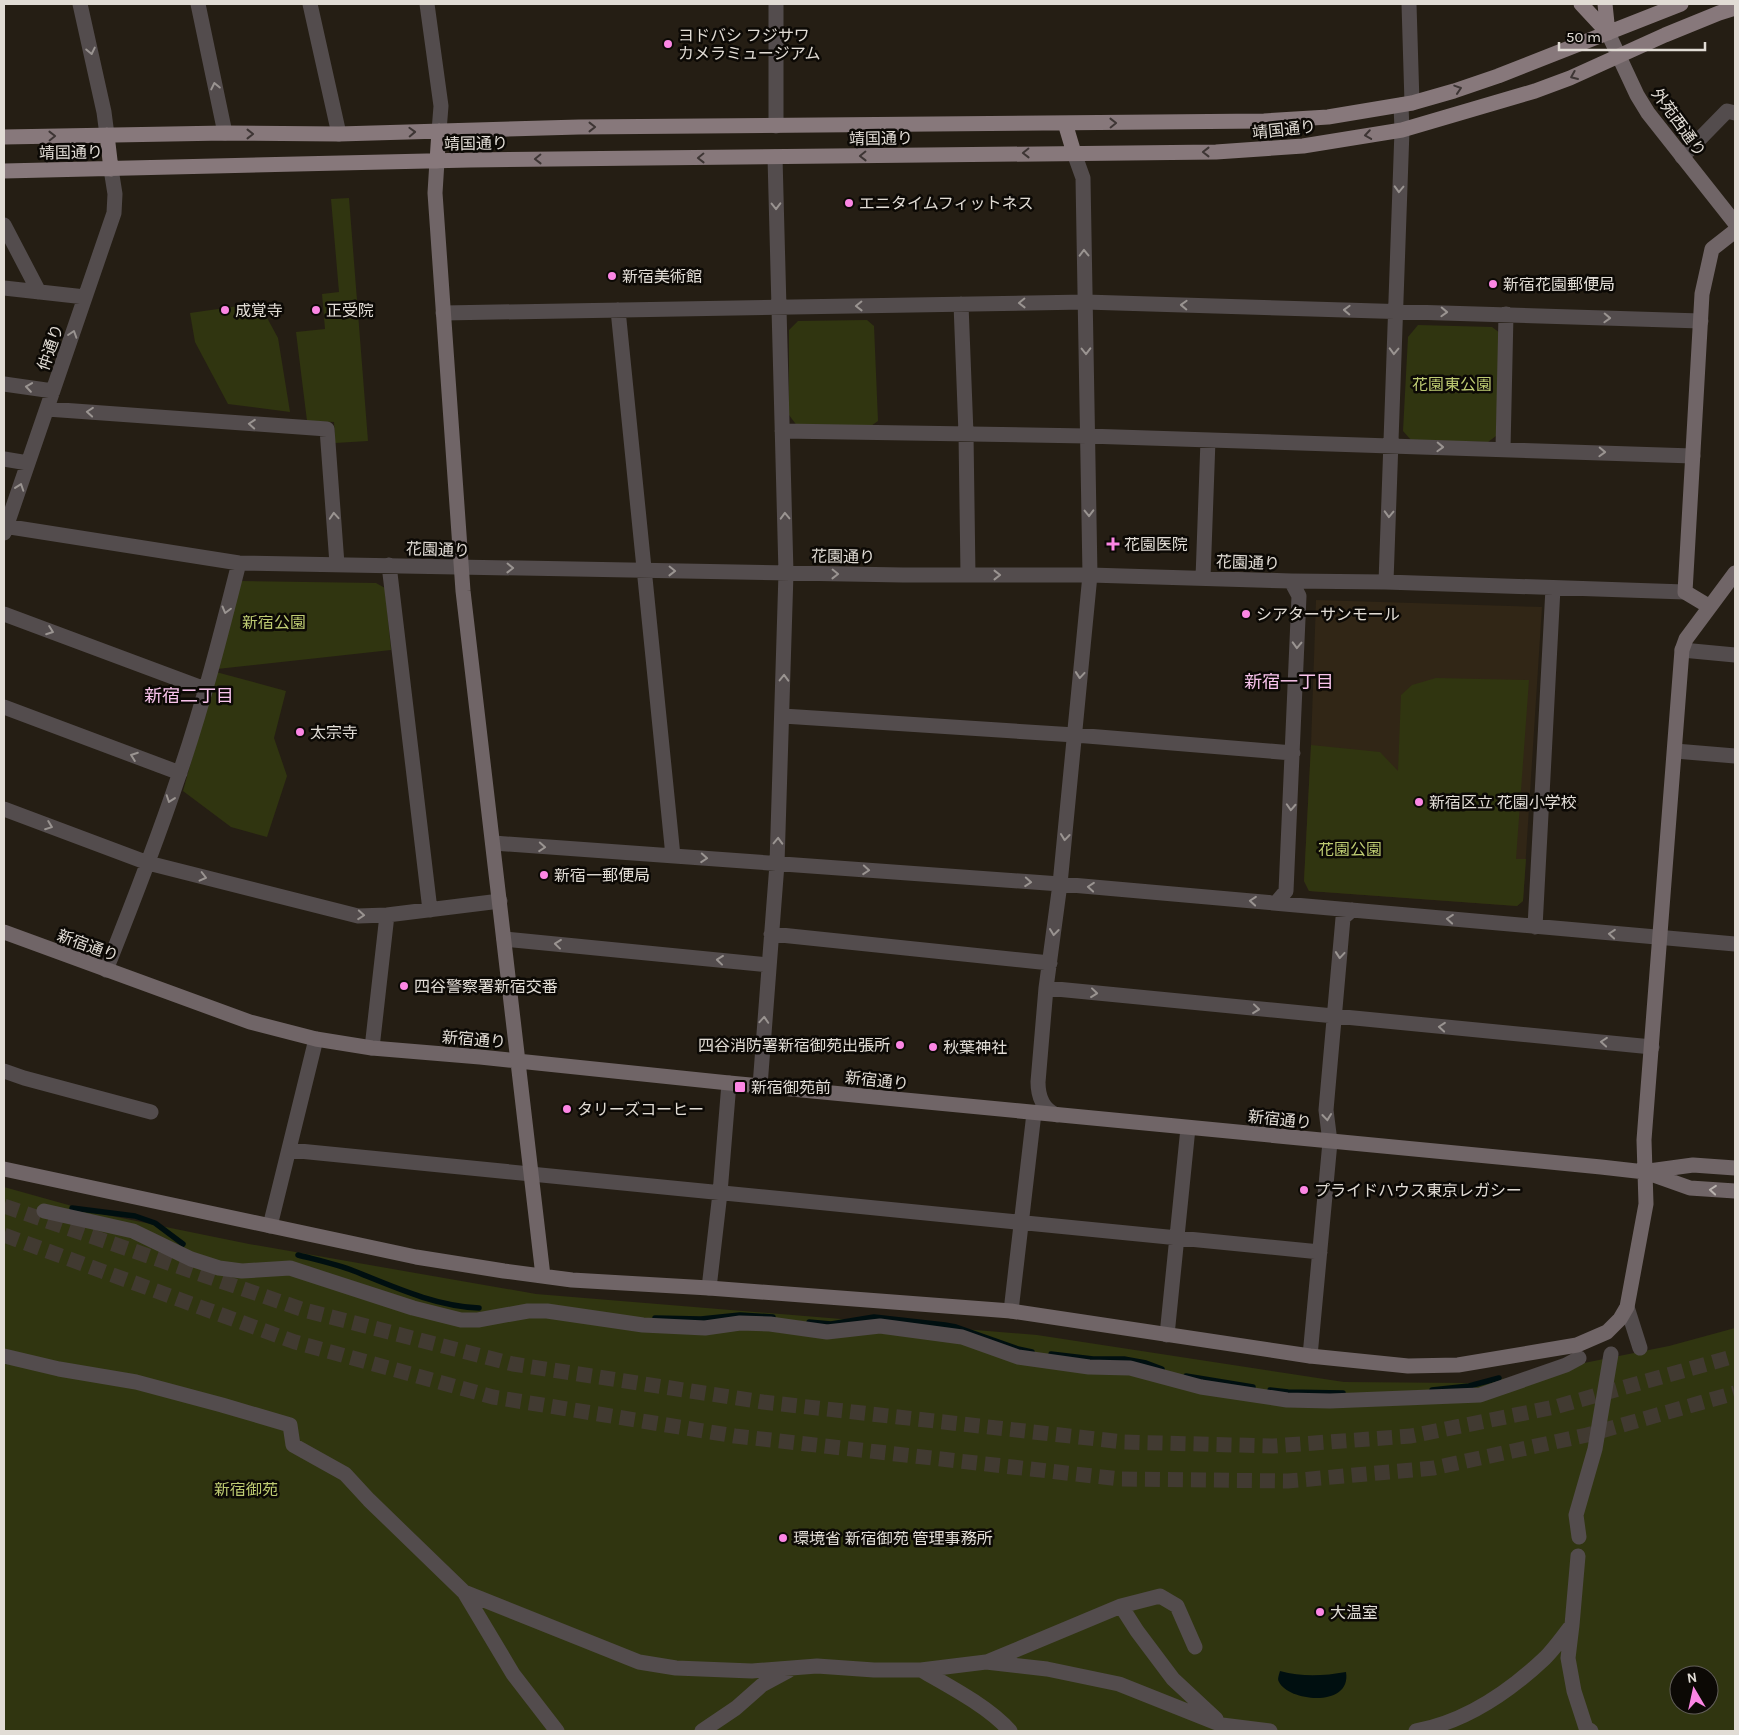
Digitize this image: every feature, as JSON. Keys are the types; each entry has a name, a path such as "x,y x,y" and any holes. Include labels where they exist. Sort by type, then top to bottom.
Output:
{"main road":[{"path":"1581,4 1608,33"},
{"path":"1605,4 1608,33"},
{"name":"靖国通り","path":"4,135 339,134 570,128 1264,121 1328,117 1406,104 1454,91 1498,76 1681,4"},
{"name":"靖国通り","path":"4,171 437,161 1216,152 1303,146 1402,130 1535,91 1718,13 1735,8"},
{"path":"1065,123 1074,153"},
{"path":"437,161 439,131"},
{"path":"107,135 111,169"}],"street":[{"path":"80,4 104,112 107,135"},
{"path":"198,4 225,134"},
{"path":"310,4 339,134"},
{"path":"427,4 441,106 439,131"},
{"path":"776,4 776,126"},
{"path":"1386,582 1402,130 1406,104 1408,4"},
{"name":"外苑西通り","path":"1608,33 1637,95 1648,113 1735,223"},
{"path":"1682,157 1727,111 1735,113"},
{"path":"1057,1115 1051,1113 1044,1106 1038,1092 1046,988 1060,884 1090,575 1083,178 1074,153"},
{"path":"760,1086 777,864 786,573 774,157"},
{"path":"437,161 435,193 461,567 542,1276"},
{"name":"仲通り","path":"5,528 114,213 111,169"},
{"path":"4,225 39,292"},
{"path":"1710,607 1685,592 1700,321 1702,294 1712,249 1735,231"},
{"path":"4,288 85,297"},
{"path":"443,313 1085,302 1700,321"},
{"path":"961,304 966,434 968,575"},
{"path":"618,310 673,856"},
{"path":"1503,449 1506,314"},
{"path":"4,384 53,391"},
{"path":"47,409 327,429 337,564"},
{"path":"782,431 1087,436 1693,456"},
{"path":"1203,578 1208,440"},
{"path":"4,459 28,463"},
{"name":"花園通り","path":"5,528 239,563 786,573 1090,575 1685,592"},
{"path":"106,970 148,863 180,773 239,563"},
{"path":"389,565 430,910"},
{"path":"4,1169 416,1257 572,1280 709,1288 1011,1311 1310,1356 1408,1366 1458,1365 1577,1345 1592,1340 1607,1332 1623,1313 1646,1204 1644,1140 1682,650 1686,639 1735,573"},
{"path":"1276,903 1286,891 1293,753 1299,596 1291,581"},
{"path":"1535,927 1553,588"},
{"path":"4,614 205,688"},
{"path":"1682,650 1735,655"},
{"path":"4,707 180,773"},
{"path":"783,716 1075,735 1293,753"},
{"path":"1675,751 1735,756"},
{"path":"4,809 148,863 358,916 387,915 500,901"},
{"path":"493,843 1060,884 1735,944"},
{"path":"1310,1356 1330,1142 1326,1110 1343,918 1352,910"},
{"path":"372,1048 387,915"},
{"name":"新宿通り","path":"4,932 250,1022 316,1039 372,1048 1645,1172 1693,1165 1735,1168"},
{"path":"771,934 1050,963"},
{"path":"504,939 768,965"},
{"path":"1046,988 1652,1047"},
{"path":"270,1226 316,1039"},
{"path":"4,1071 151,1112"},
{"path":"709,1288 720,1193 729,1084"},
{"path":"1011,1311 1034,1113"},
{"path":"1168,1335 1188,1128"},
{"path":"288,1150 1320,1252"},
{"name":"新宿通り","path":"1645,1172 1690,1188 1735,1191"},
{"path":"44,1211 133,1230 192,1259 219,1268 242,1271 290,1268 413,1308 461,1320 478,1320 528,1311 548,1311 643,1325 705,1328 740,1323 770,1324 828,1332 880,1326 962,1337 1018,1357 1089,1367 1130,1368 1201,1387 1287,1400 1330,1402 1480,1395 1566,1365 1579,1358"},
{"path":"1579,1537 1576,1515 1595,1449 1611,1354"},
{"path":"4,1356 136,1382 290,1425 293,1445 345,1474 375,1507 464,1592 513,1674 557,1731"},
{"path":"1578,1556 1568,1658 1574,1690 1586,1728 1591,1731"},
{"path":"464,1592 639,1662 676,1668 752,1671 817,1666 874,1670 921,1670 986,1662 1047,1669 1119,1684 1221,1729 1270,1731"},
{"path":"986,1662 1121,1606 1160,1596 1177,1606 1195,1647"},
{"path":"1121,1606 1136,1632 1173,1679 1221,1729"},
{"path":"1416,1731 1428,1729 1473,1712 1512,1685 1546,1657 1572,1625"},
{"path":"702,1731 736,1708 762,1685 793,1668"},
{"path":"921,1670 994,1716 1010,1731"}],"shaded area":[{"name":"新宿区立 花園小学校","path":"1316,600 1542,607 1523,901 1517,906 1309,891 1304,881"},
{"path":"1280,1671 1313,1675 1346,1672 1345,1684 1339,1692 1330,1696 1306,1697 1285,1689 1278,1681"}],"green space":[{"path":"349,198 368,441 335,443 334,422 307,421 296,332 325,329 322,294 339,292 331,199"},
{"path":"259,303 278,338 290,412 228,404 195,342 190,313"},
{"path":"867,320 874,326 878,421 868,428 798,427 789,415 789,330 798,321"},
{"name":"花園東公園","path":"1418,325 1492,327 1500,333 1496,436 1488,442 1411,440 1403,431 1408,337"},
{"name":"新宿公園","path":"241,581 376,583 385,588 391,650 217,669"},
{"path":"216,672 286,691 274,738 287,776 267,837 231,827 183,791"},
{"name":"新宿区立 花園小学校","path":"1436,678 1529,680 1516,859 1526,859 1523,901 1517,906 1309,891 1304,881 1311,745 1380,752 1398,771 1401,695 1412,685"},
{"name":"新宿御苑","path":"4,1187 97,1213 249,1244 536,1294 1037,1335 1344,1382 1468,1383 1509,1378 1669,1346 1735,1328 1735,1731 4,1731"}],"waterway":[{"path":"72,1208 135,1216 155,1223 183,1244"},
{"path":"298,1255 347,1269 431,1300 479,1308"},
{"path":"655,1318 701,1319 740,1315 773,1317"},
{"path":"809,1322 831,1324 874,1317 945,1325 1032,1352"},
{"path":"1051,1354 1093,1359 1124,1359 1146,1363 1162,1369"},
{"path":"1186,1376 1253,1387"},
{"path":"1432,1390 1469,1386 1499,1378"},
{"path":"1270,1390 1343,1393"}],"tunnel":[{"path":"4,1206 304,1310 513,1364 763,1402 1124,1442 1273,1446 1411,1436 1555,1407 1735,1356"},
{"path":"4,1235 295,1342 493,1397 735,1436 1120,1479 1288,1481 1434,1468 1587,1435 1735,1393"}],"place":[{"name":"ヨドバシ フジサワ カメラミュージアム","path":"668,44"},
{"name":"エニタイムフィットネス","path":"849,203"},
{"name":"新宿美術館","path":"612,276"},
{"name":"新宿花園郵便局","path":"1493,284"},
{"name":"成覚寺","path":"225,310"},
{"name":"正受院","path":"316,310"},
{"name":"花園医院","path":"1113,544"},
{"name":"シアターサンモール","path":"1246,614"},
{"name":"太宗寺","path":"300,732"},
{"name":"新宿区立 花園小学校","path":"1419,802"},
{"name":"新宿一郵便局","path":"544,875"},
{"name":"四谷警察署新宿交番","path":"404,986"},
{"name":"四谷消防署新宿御苑出張所","path":"900,1045"},
{"name":"秋葉神社","path":"933,1047"},
{"name":"新宿御苑前","path":"740,1087"},
{"name":"タリーズコーヒー","path":"567,1109"},
{"name":"プライドハウス東京レガシー","path":"1304,1190"},
{"name":"環境省 新宿御苑 管理事務所","path":"783,1538"},
{"name":"大温室","path":"1320,1612"}],"district":[{"name":"新宿一丁目","path":"1289,682"},
{"name":"新宿二丁目","path":"189,696"}],"park label":[{"name":"花園公園","path":"1350,849"}]}
